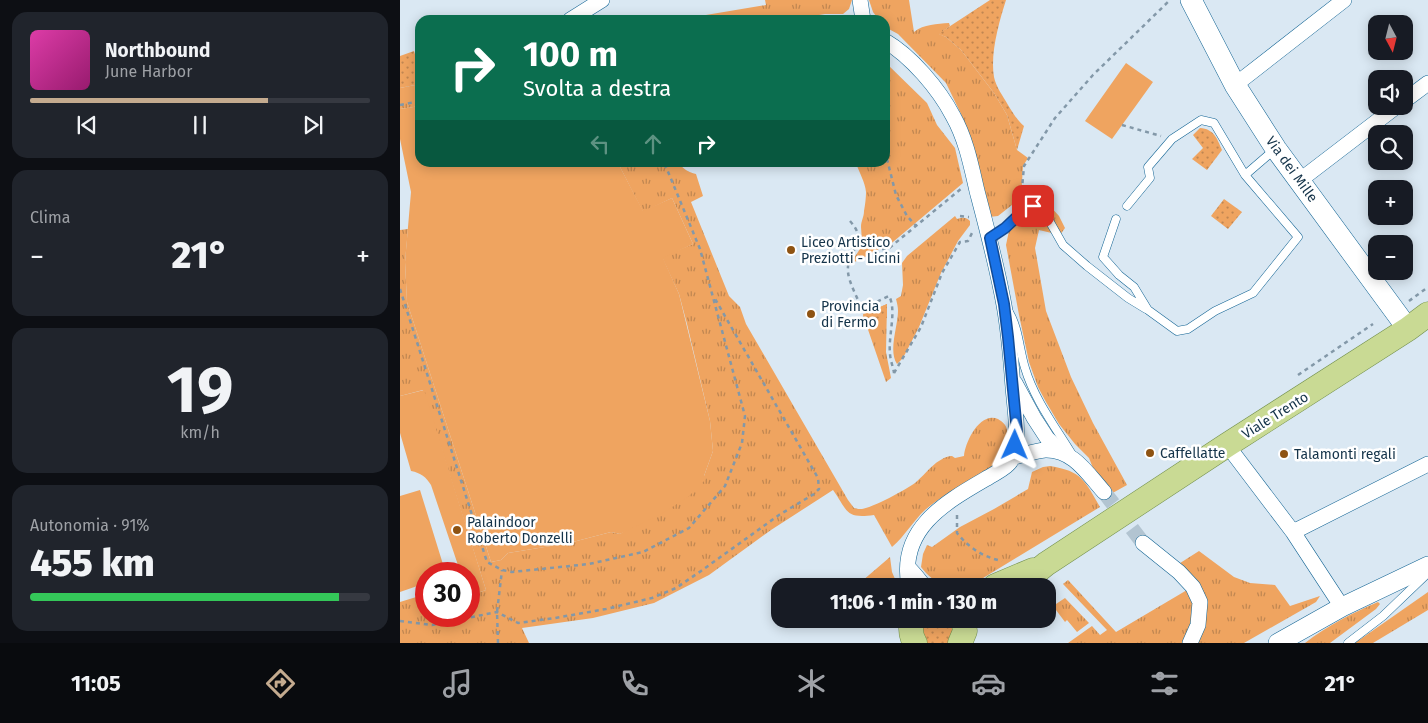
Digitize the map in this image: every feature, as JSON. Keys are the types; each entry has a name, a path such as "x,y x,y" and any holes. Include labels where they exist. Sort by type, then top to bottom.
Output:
{"main road":[{"name":"Via dei Mille","path":"1191,0 1235,85 1276,149 1408,329"},
{"name":"Viale Trento","path":"1029,578 1046,564 1408,329 1428,314"},
{"name":"Viale Trento","path":"1014,578 1046,564"}],"street":[{"path":"578,15 602,0"},
{"path":"860,0 862,15"},
{"path":"1235,85 1344,0"},
{"path":"890,45 918,68 940,95 954,117 967,148 990,238 1004,304 1017,432 1014,457"},
{"path":"1413,94 1428,83"},
{"path":"1299,181 1385,115"},
{"path":"1012,377 1047,438 1061,452 1075,459 1104,492"},
{"path":"1227,445 1293,532 1342,607"},
{"path":"908,578 908,558 913,540 927,519 950,500 1004,468 1014,457 1045,450 1061,452"},
{"path":"1293,532 1428,464"},
{"path":"1144,543 1179,572 1192,587 1200,602 1198,626 1190,643"},
{"path":"1278,643 1342,607 1428,566"},
{"path":"908,567 918,578"}],"lane":[{"path":"990,238 1005,228 1024,210 1033,206 1042,208 1063,245 1128,298 1177,331 1188,329 1216,311 1254,293 1298,237 1245,175 1214,122 1201,120 1172,139 1148,167 1150,178 1127,206"},
{"path":"1245,175 1276,149"},
{"path":"1116,219 1103,257 1119,275 1134,287 1148,310"},
{"path":"1004,304 1014,321 1025,368 1035,392 1075,459"},
{"path":"1348,643 1383,616 1428,573"}],"path":[{"path":"1021,199 1024,166 1055,118 1093,75 1170,0"},
{"path":"400,105 415,102"},
{"path":"1122,125 1172,139"},
{"path":"400,289 487,562 502,570 512,572 589,564 643,552 689,528 725,486 742,443 745,416 700,249 666,167"},
{"path":"889,167 896,195 907,216 916,226"},
{"path":"882,249 888,249 965,184"},
{"path":"960,216 965,216 972,220"},
{"path":"850,221 859,235 849,260 848,274 862,309 889,296 891,300 890,353 894,373 921,327 942,273 960,242 968,241 974,228"},
{"path":"400,621 432,625 497,612 518,622 606,609 652,598 676,588 701,572 819,489 818,478 712,294"},
{"path":"951,518 957,514 957,533 966,545 988,558 1003,562"},
{"path":"498,643 497,612 502,570"}],"green space":[{"path":"765,0 852,0 849,9 843,14 706,15 766,5"},
{"path":"869,0 909,0 914,32 926,26 949,23 950,26 939,34 946,37 961,50 994,93 1007,115 1017,150 1028,158 1023,166 1021,198 998,216 989,217 967,130 946,83 898,34 890,30 890,15 875,15"},
{"path":"990,0 1006,0 996,38 993,68 998,88 1013,114 1024,126 1017,150 1007,115 994,93 961,50 946,37 938,34"},
{"path":"414,51 415,85 400,88 400,56"},
{"path":"1126,63 1153,82 1112,139 1085,121"},
{"path":"890,67 927,103 937,125 955,148 963,183 887,247 878,249 863,259 854,262 853,259 862,244 861,225 866,194 857,167 890,167"},
{"path":"415,85 415,107 400,109 400,88"},
{"path":"415,107 415,167 620,167 643,211 672,198 693,244 663,258 679,294 710,421 713,451 704,476 706,479 688,497 661,514 620,534 611,532 569,543 508,553 501,560 491,562 407,302 405,262 411,192 400,139 400,109"},
{"path":"1200,128 1212,132 1222,150 1207,170 1192,159 1203,148 1193,135"},
{"path":"620,167 682,167 696,174 703,196 691,202 729,296 740,307 746,324 854,508 867,508 897,494 915,483 941,459 952,456 955,458 964,456 970,436 985,419 998,419 1003,422 1008,438 1006,450 992,466 943,496 925,510 892,547 874,515 857,516 848,512 833,490 771,530 709,575 654,603 593,618 522,628 529,643 400,643 400,602 415,597 415,627 480,627 480,592 486,590 480,571 480,562 477,562 423,390 400,396 400,230 408,229 405,262 407,302 491,562 501,560 508,553 569,543 611,532 620,534 704,476 713,451 710,421 679,294 662,257 693,244 672,198 643,212"},
{"path":"1224,199 1242,212 1228,229 1211,216"},
{"path":"1044,204 1048,204 1059,216 1065,228 1060,235 1039,230 1035,248 1046,311 1071,377 1093,423 1127,485 1109,495 1099,483 1089,458 1059,424 1038,387 1029,362 1006,245 1010,226 1024,210 1042,208"},
{"path":"955,216 957,219 967,219 970,221 970,225 958,241 941,273 919,327 903,358 897,364 894,359 893,345 898,317 896,299 901,296 903,285 902,263 907,256"},
{"path":"887,304 886,352 891,378 886,382 863,315"},
{"path":"887,304 887,318 866,325 863,314"},
{"name":"Palaindoor Roberto Donzelli","path":"424,390 477,562 457,562 431,485 423,476 411,471 400,433 400,396"},
{"path":"1043,467 1061,468 1076,474 1086,484 1100,507 983,578 932,578 926,573 921,567 927,545 932,547 960,527 1028,489 1032,472"},
{"path":"420,490 442,562 415,562 415,587 400,592 400,496"},
{"path":"1199,551 1234,577 1250,583 1275,585 1290,606 1320,596 1316,602 1244,643 1198,643 1204,626 1177,565"},
{"path":"890,557 895,578 866,578"},
{"name":"Palaindoor Roberto Donzelli","path":"480,571 486,590 480,592"},
{"path":"1068,580 1116,632 1187,590 1193,600 1193,623 1184,643 1068,643 1092,626 1100,635 1107,630 1063,584"},
{"path":"1428,592 1428,610 1373,643 1355,643"},
{"path":"1065,598 1089,623 1077,632 1067,620 1065,622 1056,610 1056,604"},
{"path":"1378,602 1380,604 1376,609 1330,643 1305,643 1340,620"},
{"path":"919,628 957,628 955,643 921,643"}],"tunnel":[{"path":"1104,492 1143,543"}],"place":[{"name":"Liceo Artistico Preziotti - Licini","path":"791,250"},
{"name":"Provincia di Fermo","path":"811,314"},
{"name":"Caffellatte","path":"1150,453"},
{"name":"Talamonti regali","path":"1284,454"},
{"name":"Palaindoor Roberto Donzelli","path":"457,530"}],"route":[{"path":"1015,445 1017,432 1008,337 1004,304 990,238 1005,228 1024,210 1033,206"}]}
